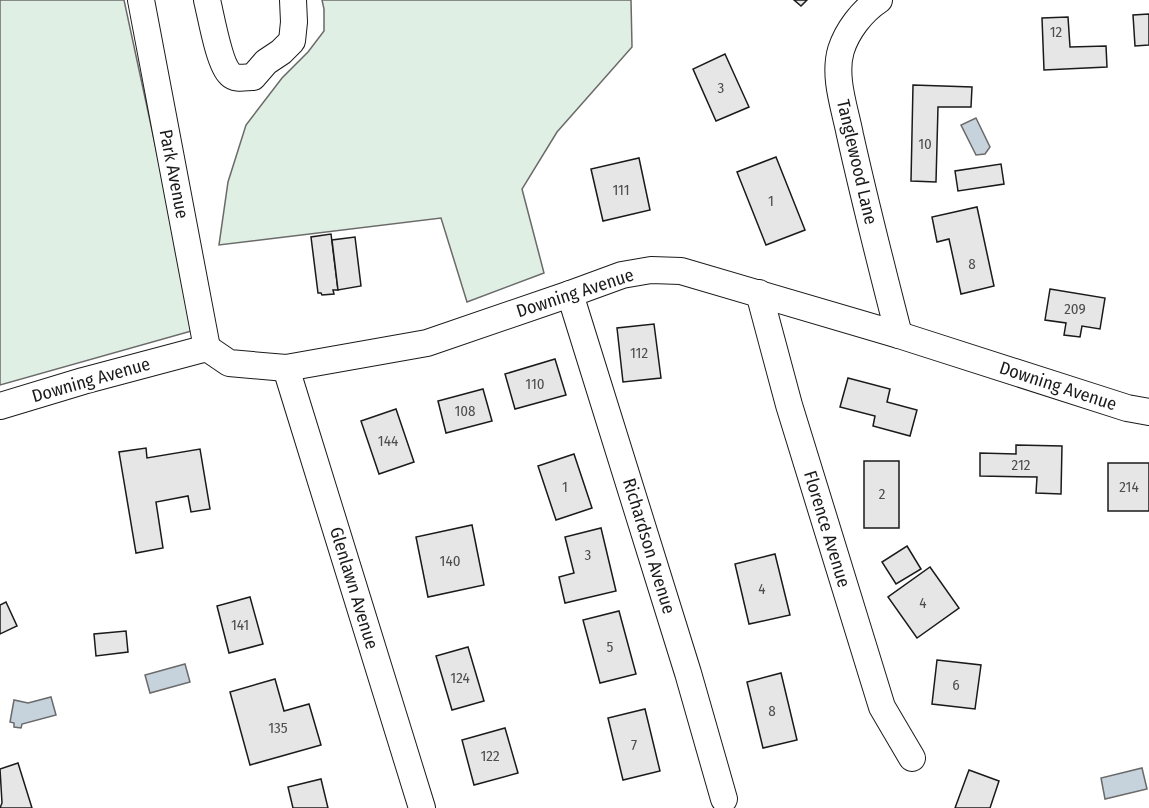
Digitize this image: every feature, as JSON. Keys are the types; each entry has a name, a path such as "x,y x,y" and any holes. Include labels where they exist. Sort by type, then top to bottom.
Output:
{"street":[{"path":"207,0 222,60 230,74 238,78 253,77 266,62 292,41 293,0"},
{"name":"Tanglewood Lane","path":"879,0 854,26 841,51 839,81 860,178 899,335"},
{"name":"Park Avenue","path":"148,2 207,348"},
{"name":"Downing Avenue","path":"0,406 207,348 229,363 286,368 428,343 622,274 651,270 681,271 759,293 1127,408 1149,412"},
{"name":"Florence Avenue","path":"759,293 789,405 882,707 912,758"},
{"name":"Richardson Avenue","path":"570,294 688,674 724,799"},
{"name":"Glenlawn Avenue","path":"286,368 422,808"}],"green space":[{"path":"0,0 124,0 195,330 0,385"},
{"path":"322,0 631,0 632,47 557,132 522,189 544,273 467,302 441,218 219,245 228,182 246,125 282,78 308,52 324,31"}],"shaded area":[{"path":"976,118 990,147 985,154 976,155 961,125"},
{"path":"185,664 190,682 150,693 145,675"},
{"path":"51,697 56,715 22,724 21,728 14,727 14,723 10,722 14,700 28,703"},
{"path":"1142,768 1147,789 1105,799 1101,778"}],"building":[{"path":"794,0 807,0 801,6"},
{"path":"1149,14 1149,45 1135,46 1133,15"},
{"path":"1068,17 1070,47 1106,46 1107,67 1044,70 1042,18"},
{"path":"725,54 749,107 716,121 693,69"},
{"path":"913,85 972,87 971,107 938,107 936,182 911,181"},
{"path":"776,157 805,230 766,245 737,172"},
{"path":"639,158 650,210 603,221 591,169"},
{"path":"1001,164 1004,184 958,191 955,171"},
{"path":"977,207 994,286 961,294 949,239 937,242 932,217"},
{"path":"331,234 338,290 333,290 334,294 322,295 318,293 311,237"},
{"path":"355,237 361,286 338,290 332,240"},
{"path":"1050,289 1105,298 1100,329 1082,326 1080,337 1064,335 1066,323 1045,320"},
{"path":"654,324 661,378 623,382 617,328"},
{"path":"555,359 566,395 515,409 505,374"},
{"path":"848,378 890,389 887,402 917,410 910,436 873,426 875,416 840,407"},
{"path":"483,389 492,421 446,433 438,401"},
{"path":"396,409 414,462 379,474 361,421"},
{"path":"1016,445 1062,446 1061,494 1036,493 1037,477 980,476 980,453 1016,454"},
{"path":"146,448 147,458 200,449 210,509 191,512 188,496 156,502 163,548 136,553 119,452"},
{"path":"574,454 592,508 556,520 538,466"},
{"path":"864,461 899,461 899,528 864,528"},
{"path":"1108,463 1149,463 1149,511 1108,511"},
{"path":"472,525 484,585 428,597 416,537"},
{"path":"601,528 616,591 565,603 559,577 574,573 565,537"},
{"path":"907,546 921,569 896,584 882,562"},
{"path":"775,554 790,615 749,624 735,564"},
{"path":"930,567 959,608 917,638 888,597"},
{"path":"250,597 263,644 229,653 217,606"},
{"path":"6,602 17,626 0,634 0,605"},
{"path":"619,611 636,674 600,683 583,620"},
{"path":"126,631 128,652 96,656 94,634"},
{"path":"468,647 484,701 452,710 436,656"},
{"path":"937,660 981,665 975,709 932,704"},
{"path":"781,673 797,740 763,748 747,682"},
{"path":"275,679 284,711 309,704 321,745 250,765 230,692"},
{"path":"645,709 660,771 623,780 608,718"},
{"path":"505,728 518,773 474,785 462,740"},
{"path":"18,763 32,808 0,808 2,803 0,769"},
{"path":"969,770 999,781 990,808 955,808"},
{"path":"321,779 328,808 293,808 288,787"}]}
